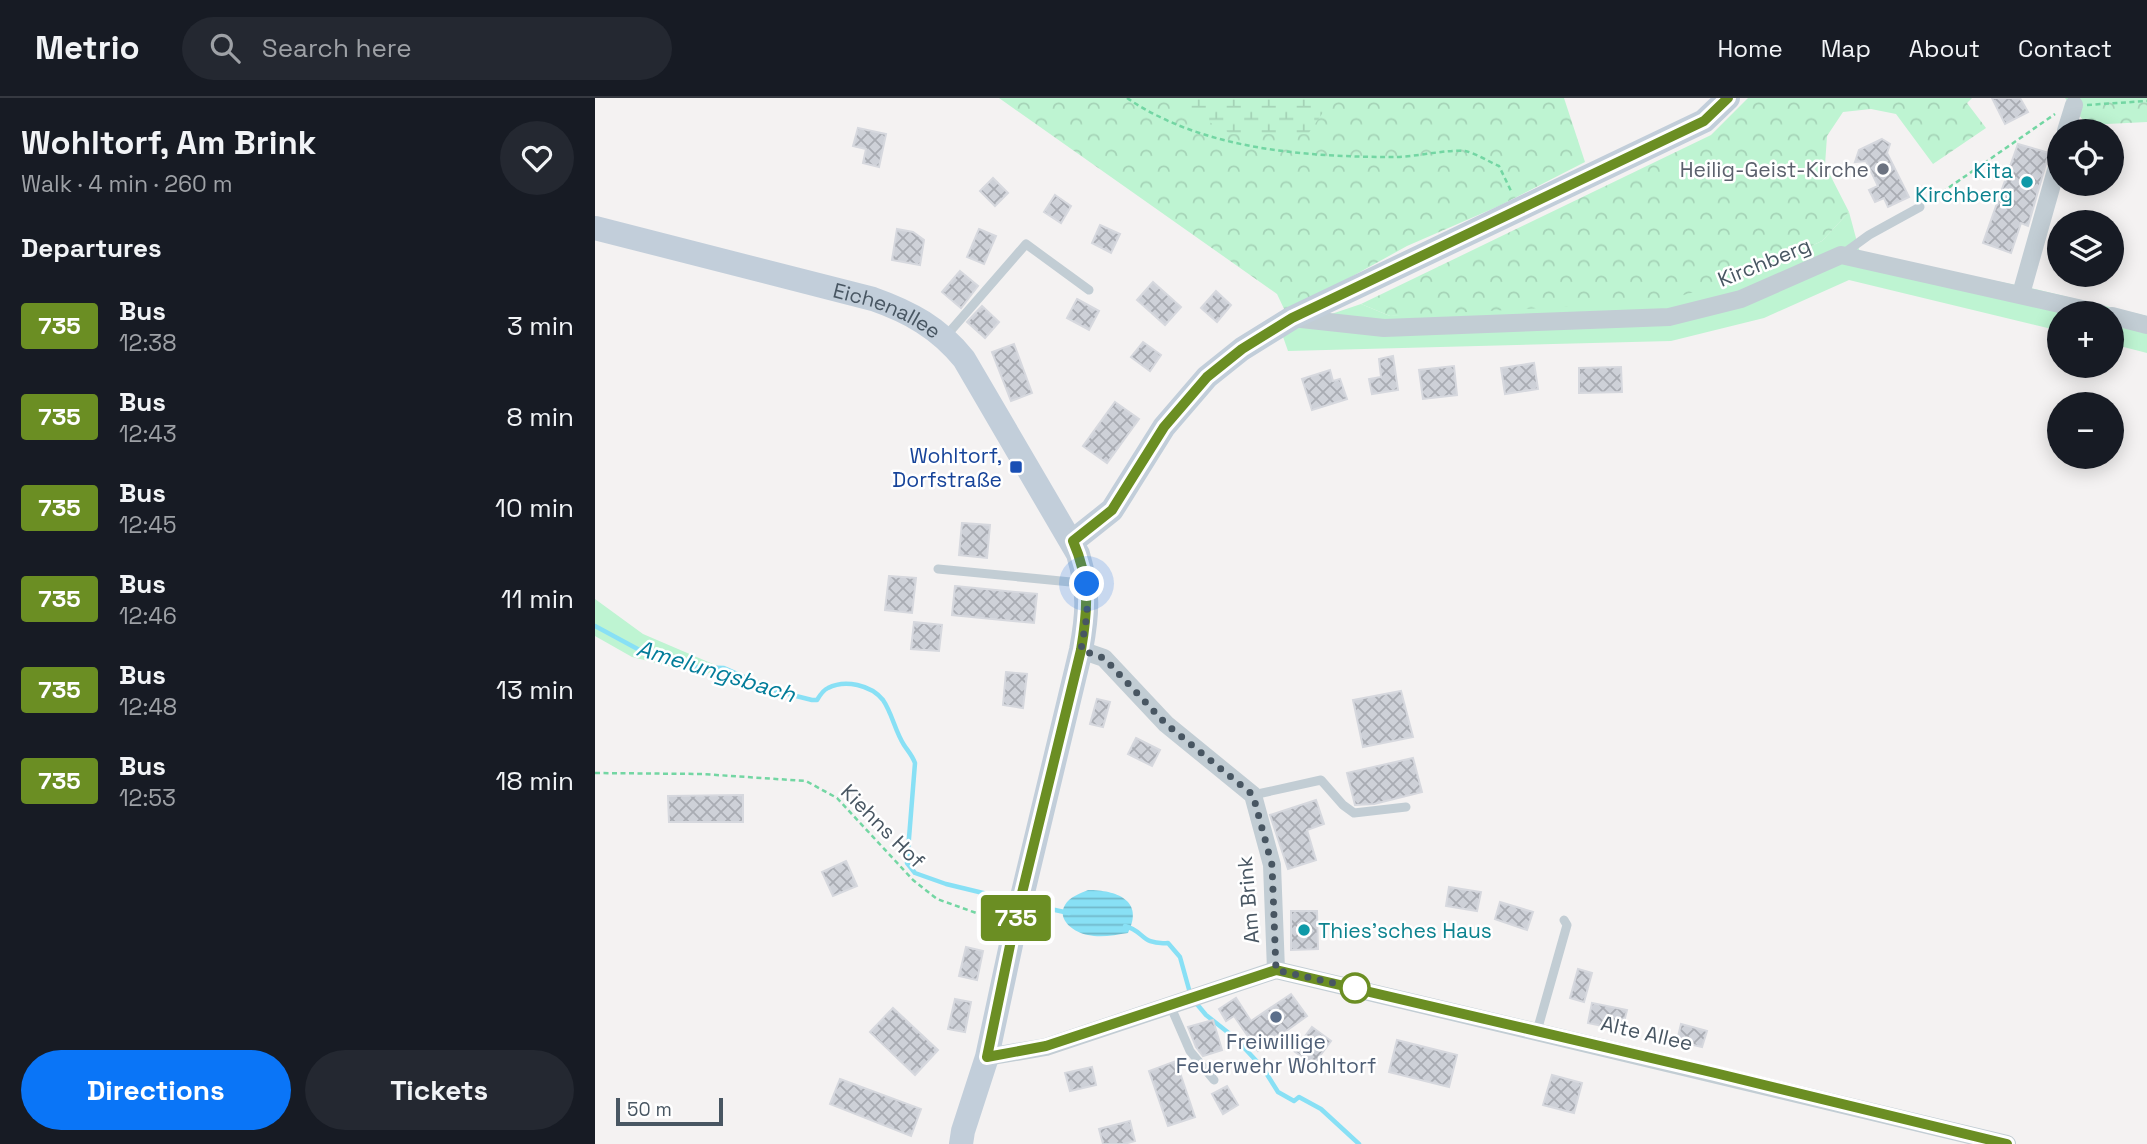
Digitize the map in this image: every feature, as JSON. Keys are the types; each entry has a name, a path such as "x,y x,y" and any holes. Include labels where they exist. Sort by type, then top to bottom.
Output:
{"street":[{"path":"1073,541 1112,510 1164,427 1207,377 1242,349 1292,318 1704,121 1728,98"},
{"path":"2070,119 2074,105"},
{"path":"2021,294 2049,196"},
{"name":"Eichenallee","path":"595,228 873,299 917,317 945,337 964,359 1073,541 1087,584 1087,615 1081,650 1014,926 987,1057 961,1144"},
{"name":"Kirchberg","path":"1292,318 1384,328 1669,317 1741,299 1841,256 2050,301"},
{"path":"2124,319 2147,325"},
{"path":"1081,650 1104,658 1166,724 1253,795"},
{"name":"Am Brink","path":"987,1057 1046,1046 1276,970 1272,865 1253,795"},
{"name":"Alte Allee","path":"1276,970 2007,1144"}],"lane":[{"path":"1841,256 1869,235 1920,207"},
{"path":"945,337 1026,244 1089,290"},
{"path":"938,569 1087,584"},
{"path":"1253,795 1321,780 1343,805 1355,813 1406,807"},
{"path":"1537,1031 1567,925 1564,920"},
{"path":"1170,1005 1190,1051 1214,1080"}],"path":[{"path":"1127,98 1140,107 1216,140 1314,155 1398,157 1465,151 1499,166 1520,211"},
{"path":"1920,207 2049,117 2074,105 2147,101"},
{"name":"Kiehns Hof","path":"595,773 702,774 806,782 837,798 913,880 937,899 967,912 1014,926"}],"green space":[{"path":"999,98 1564,98 1585,162 1499,206 1407,246 1286,313 1277,294"},
{"path":"1165,98 1333,98 1308,134 1231,134"},
{"path":"1748,98 1972,98 1967,103 1986,128 1933,164 1896,114 1871,109 1843,112 1827,136 1825,165 1849,212 1822,241 1740,279 1659,302 1390,316 1361,304 1711,135"},
{"path":"2065,98 2147,98 2147,122 2124,123 2124,119 2082,119"},
{"path":"1849,212 1860,253 2085,301 2047,301 2047,328 1849,280 1764,318 1671,341 1288,351 1281,331 1361,304 1390,316 1740,279 1822,241"},
{"path":"2124,310 2147,316 2147,353 2124,347"},
{"path":"595,599 643,634 720,667 705,675 632,657 595,636"}],"water":[{"path":"1088,890 1108,892 1125,899 1133,912 1128,933 1093,936 1078,932 1068,925 1063,916 1065,905"}],"building":[{"path":"1992,98 2020,98 2028,112 2005,124"},
{"path":"858,128 886,134 879,167 863,163 866,149 853,146"},
{"name":"Heilig-Geist-Kirche","path":"1882,139 1890,144 1887,153 1909,197 1888,207 1884,198 1875,202 1869,190 1878,186 1866,161 1855,162 1859,150"},
{"name":"Kita Kirchberg","path":"2018,144 2047,152 2028,226 2021,223 2011,253 1983,243"},
{"path":"993,178 1008,193 995,206 980,191"},
{"path":"1055,195 1071,206 1061,223 1044,212"},
{"path":"1100,225 1120,234 1111,253 1092,243"},
{"path":"897,229 913,232 924,240 920,265 892,260"},
{"path":"979,229 996,236 984,264 967,257"},
{"path":"960,271 978,286 961,308 942,292"},
{"path":"1153,282 1181,307 1165,325 1137,300"},
{"path":"1216,291 1231,305 1217,322 1201,308"},
{"path":"1077,299 1099,311 1089,330 1067,318"},
{"path":"982,306 999,322 985,338 967,322"},
{"path":"1143,342 1161,355 1150,371 1131,357"},
{"path":"1014,344 1032,393 1011,401 992,352"},
{"path":"1393,356 1398,390 1372,394 1369,379 1381,377 1379,359"},
{"path":"1534,363 1538,389 1505,394 1501,368"},
{"path":"1454,366 1457,395 1423,399 1419,370"},
{"path":"1621,367 1622,392 1579,393 1579,368"},
{"path":"1330,370 1333,381 1340,379 1347,399 1312,410 1302,379"},
{"path":"1115,402 1139,419 1107,463 1083,446"},
{"path":"962,523 990,525 987,558 959,555"},
{"path":"889,576 916,578 912,613 885,610"},
{"path":"955,586 1037,594 1034,623 952,615"},
{"path":"914,622 942,625 939,651 911,649"},
{"path":"1006,672 1027,674 1023,708 1003,705"},
{"path":"1401,691 1413,737 1363,747 1353,700"},
{"path":"1097,699 1110,702 1103,727 1090,724"},
{"path":"1136,738 1160,750 1152,766 1128,754"},
{"path":"1413,758 1422,792 1374,804 1355,805 1347,773"},
{"path":"743,795 743,822 669,822 668,796"},
{"path":"1316,800 1324,824 1307,830 1316,860 1288,869 1270,815"},
{"path":"846,861 857,886 833,896 822,872"},
{"path":"1449,887 1481,892 1477,911 1446,906"},
{"path":"1500,902 1533,912 1527,930 1495,919"},
{"name":"Thies'sches Haus","path":"1291,911 1317,911 1318,949 1291,950"},
{"path":"966,947 983,951 977,980 959,976"},
{"path":"1578,969 1592,973 1584,1002 1570,998"},
{"path":"1291,994 1307,1016 1258,1051 1234,1016 1226,1021 1219,1009 1236,998 1251,1021"},
{"path":"955,999 971,1002 965,1032 948,1029"},
{"path":"1592,1003 1627,1010 1622,1030 1588,1023"},
{"path":"893,1008 938,1050 915,1075 870,1032"},
{"path":"1213,1020 1222,1050 1203,1056 1188,1027"},
{"path":"1681,1024 1707,1031 1702,1047 1677,1041"},
{"path":"1312,1027 1331,1041 1313,1065 1294,1051"},
{"path":"1397,1040 1457,1055 1449,1087 1389,1072"},
{"path":"1176,1061 1195,1117 1168,1126 1149,1071"},
{"path":"1092,1067 1096,1085 1070,1091 1065,1073"},
{"path":"1552,1075 1582,1083 1574,1113 1543,1105"},
{"path":"840,1079 921,1109 911,1136 830,1104"},
{"path":"1227,1086 1238,1105 1223,1114 1212,1094"},
{"path":"1130,1121 1135,1141 1103,1144 1099,1129"}],"waterway":[{"name":"Amelungsbach","path":"595,626 645,653 694,667 724,668 776,691 812,700 817,700 826,689 835,685 857,685 872,691 886,705 901,740 915,763 907,863 915,873 946,884 1012,900"},
{"name":"Amelungsbach","path":"1041,907 1069,913"},
{"name":"Amelungsbach","path":"1125,926 1152,942 1168,943 1180,957 1190,993"},
{"name":"Amelungsbach","path":"1196,1003 1263,1068 1278,1092 1294,1101 1299,1097 1321,1109 1359,1144"}],"bus line":[{"name":"735","path":"1728,98 1704,121 1292,318 1242,349 1207,377 1164,427 1112,510 1073,541 1087,584 1087,615 1081,650 1014,926 987,1057 1046,1046 1276,970 2007,1144"}],"place":[{"name":"Heilig-Geist-Kirche","path":"1883,169"},
{"name":"Kita Kirchberg","path":"2027,182"},
{"name":"Wohltorf, Dorfstraße","path":"1016,467"},
{"name":"Thies'sches Haus","path":"1304,930"},
{"name":"Freiwillige Feuerwehr Wohltorf","path":"1276,1017"}],"route":[{"path":"1087,584 1087,615 1081,650 1104,658 1166,724 1253,795 1272,865 1276,970 1355,988"}]}
